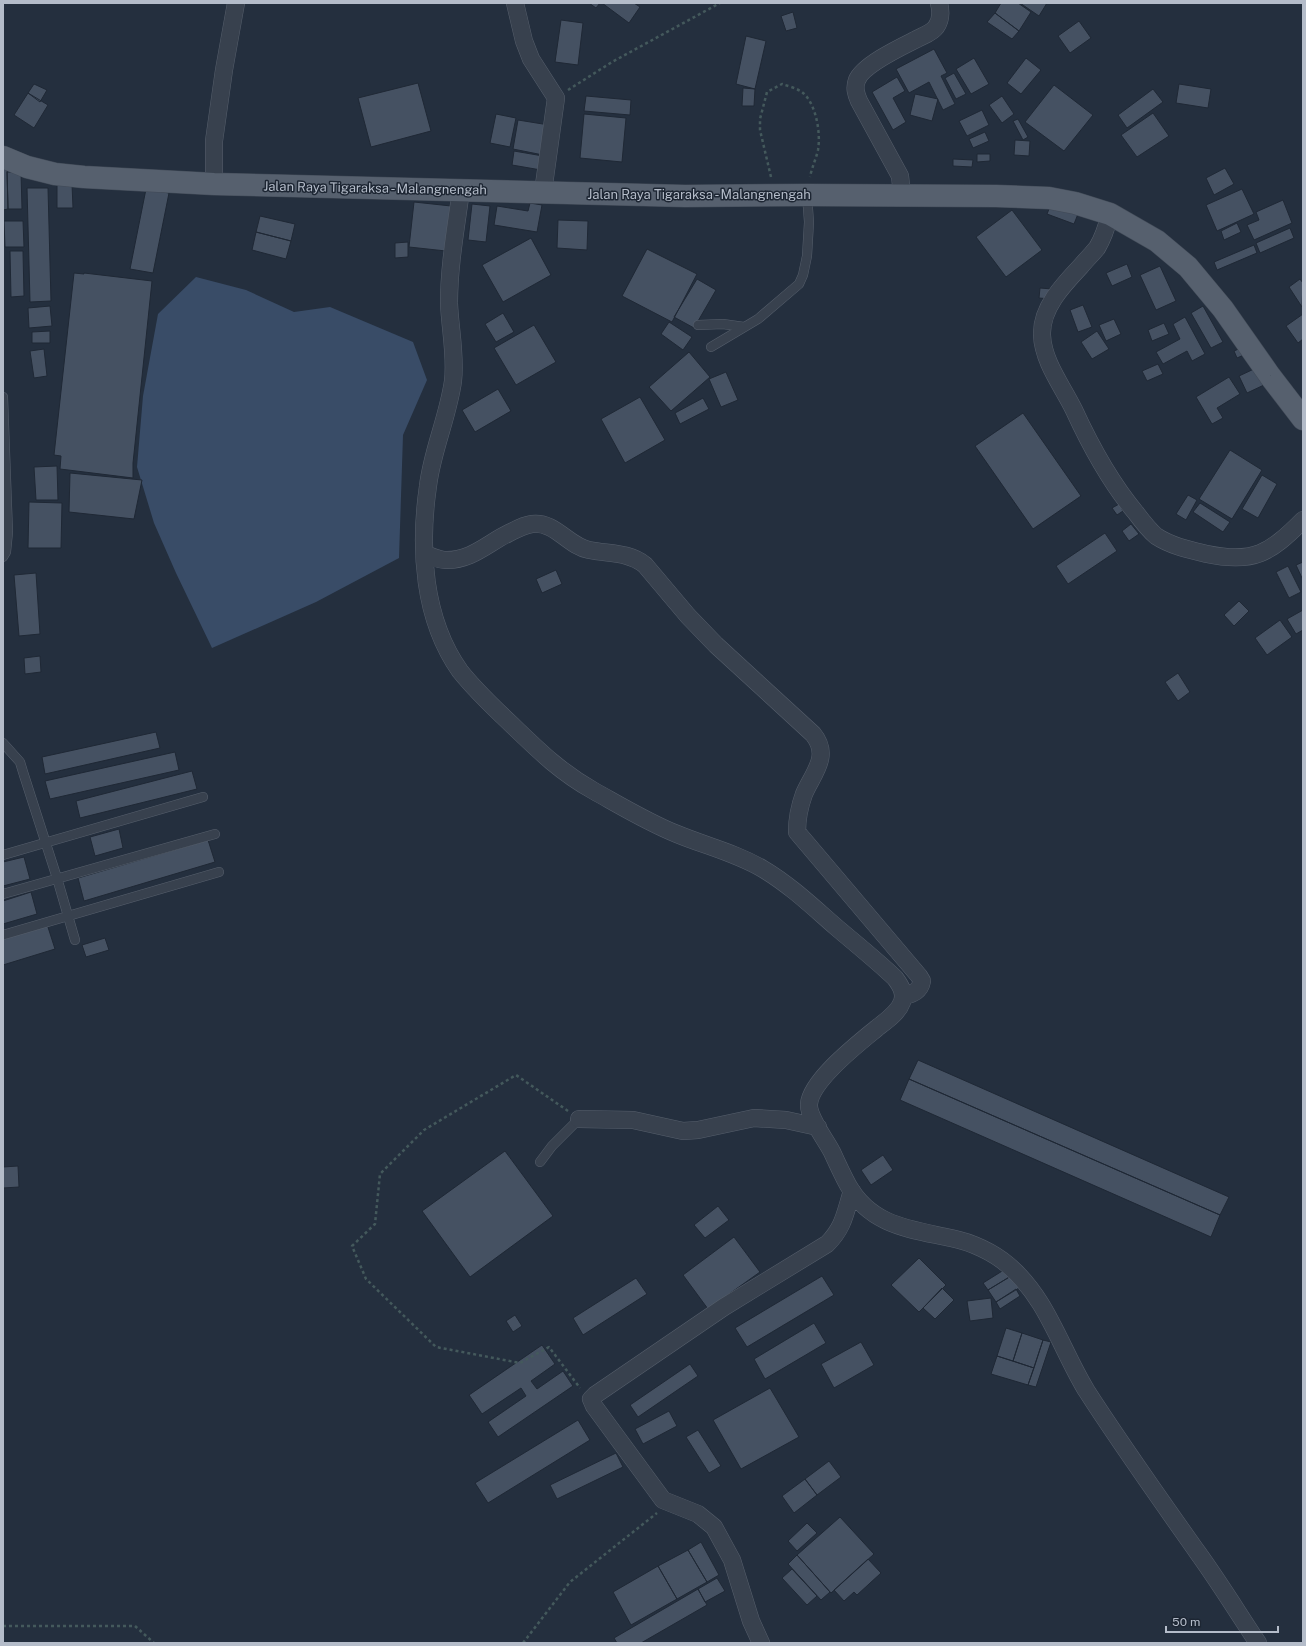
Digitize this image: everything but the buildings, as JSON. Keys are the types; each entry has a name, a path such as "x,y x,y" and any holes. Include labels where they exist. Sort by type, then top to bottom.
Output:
{"main road":[{"name":"Jalan Raya Tigaraksa - Malangnengah","path":"3,157 28,167 55,174 214,184 685,196 902,195 1049,198 1075,203 1110,214 1157,241 1188,267 1223,309 1270,376 1303,419"}],"street":[{"path":"214,184 214,141 224,70 236,3"},
{"path":"515,3 524,41 531,59 556,98 543,192"},
{"path":"902,195 900,176 859,101 856,93 856,87 859,77 867,69 897,49 927,34 936,27 941,17 939,3"},
{"path":"461,190 450,269 450,315 453,381 428,484 423,528 426,578 438,631 459,669 472,685 556,766 576,780 643,817 678,834 722,849 764,869 789,887 886,969 901,987 904,996 901,1005 893,1015 841,1060 823,1078 813,1092 809,1105 810,1111 852,1191 865,1208 889,1222 916,1231 953,1238 981,1248 1005,1262 1027,1283 1046,1311 1085,1387 1122,1446 1200,1555 1258,1643"},
{"path":"1110,214 1103,236 1096,249 1072,276 1053,300 1046,312 1042,336 1051,366 1110,479 1128,504 1155,535 1168,543 1207,554 1236,558 1249,557 1263,553 1285,537 1303,520"},
{"path":"425,554 444,560 468,557 520,527 538,524 552,528 571,542 583,548 628,556 639,560 645,565 688,616 817,739 822,754 802,801 797,832 919,976 922,981 921,987 914,994 904,996"},
{"path":"580,1119 634,1120 683,1131 698,1130 754,1118 786,1120 818,1127"},
{"path":"761,1643 751,1621 732,1560 714,1527 698,1514 669,1504 659,1496 592,1402 592,1397 594,1394 724,1307 827,1244 838,1233 852,1191"}],"lane":[{"path":"711,347 744,327 752,324 764,315 795,288 801,279 808,243 807,195"},
{"path":"698,325 723,324 744,327"},
{"path":"3,397 8,532 6,552 3,557"},
{"path":"3,743 20,762 57,878 74,940"},
{"path":"3,855 203,797"},
{"path":"3,894 215,834"},
{"path":"3,935 219,872"},
{"path":"540,1162 552,1146 580,1119"}],"path":[{"path":"556,98 612,62 720,3"},
{"path":"775,195 760,130 760,119 767,92 782,84 802,92 811,104 817,121 818,150 811,172 807,195"},
{"path":"580,1119 516,1075 424,1130 380,1174 375,1224 352,1246 366,1279 436,1347 520,1363 549,1347 592,1402"},
{"path":"523,1643 570,1582 669,1504"},
{"path":"3,1626 135,1626 154,1643"}],"water":[{"path":"196,277 246,290 294,312 330,307 413,342 427,380 403,435 399,558 316,602 212,648 154,523 137,467 143,396 158,314"}]}
